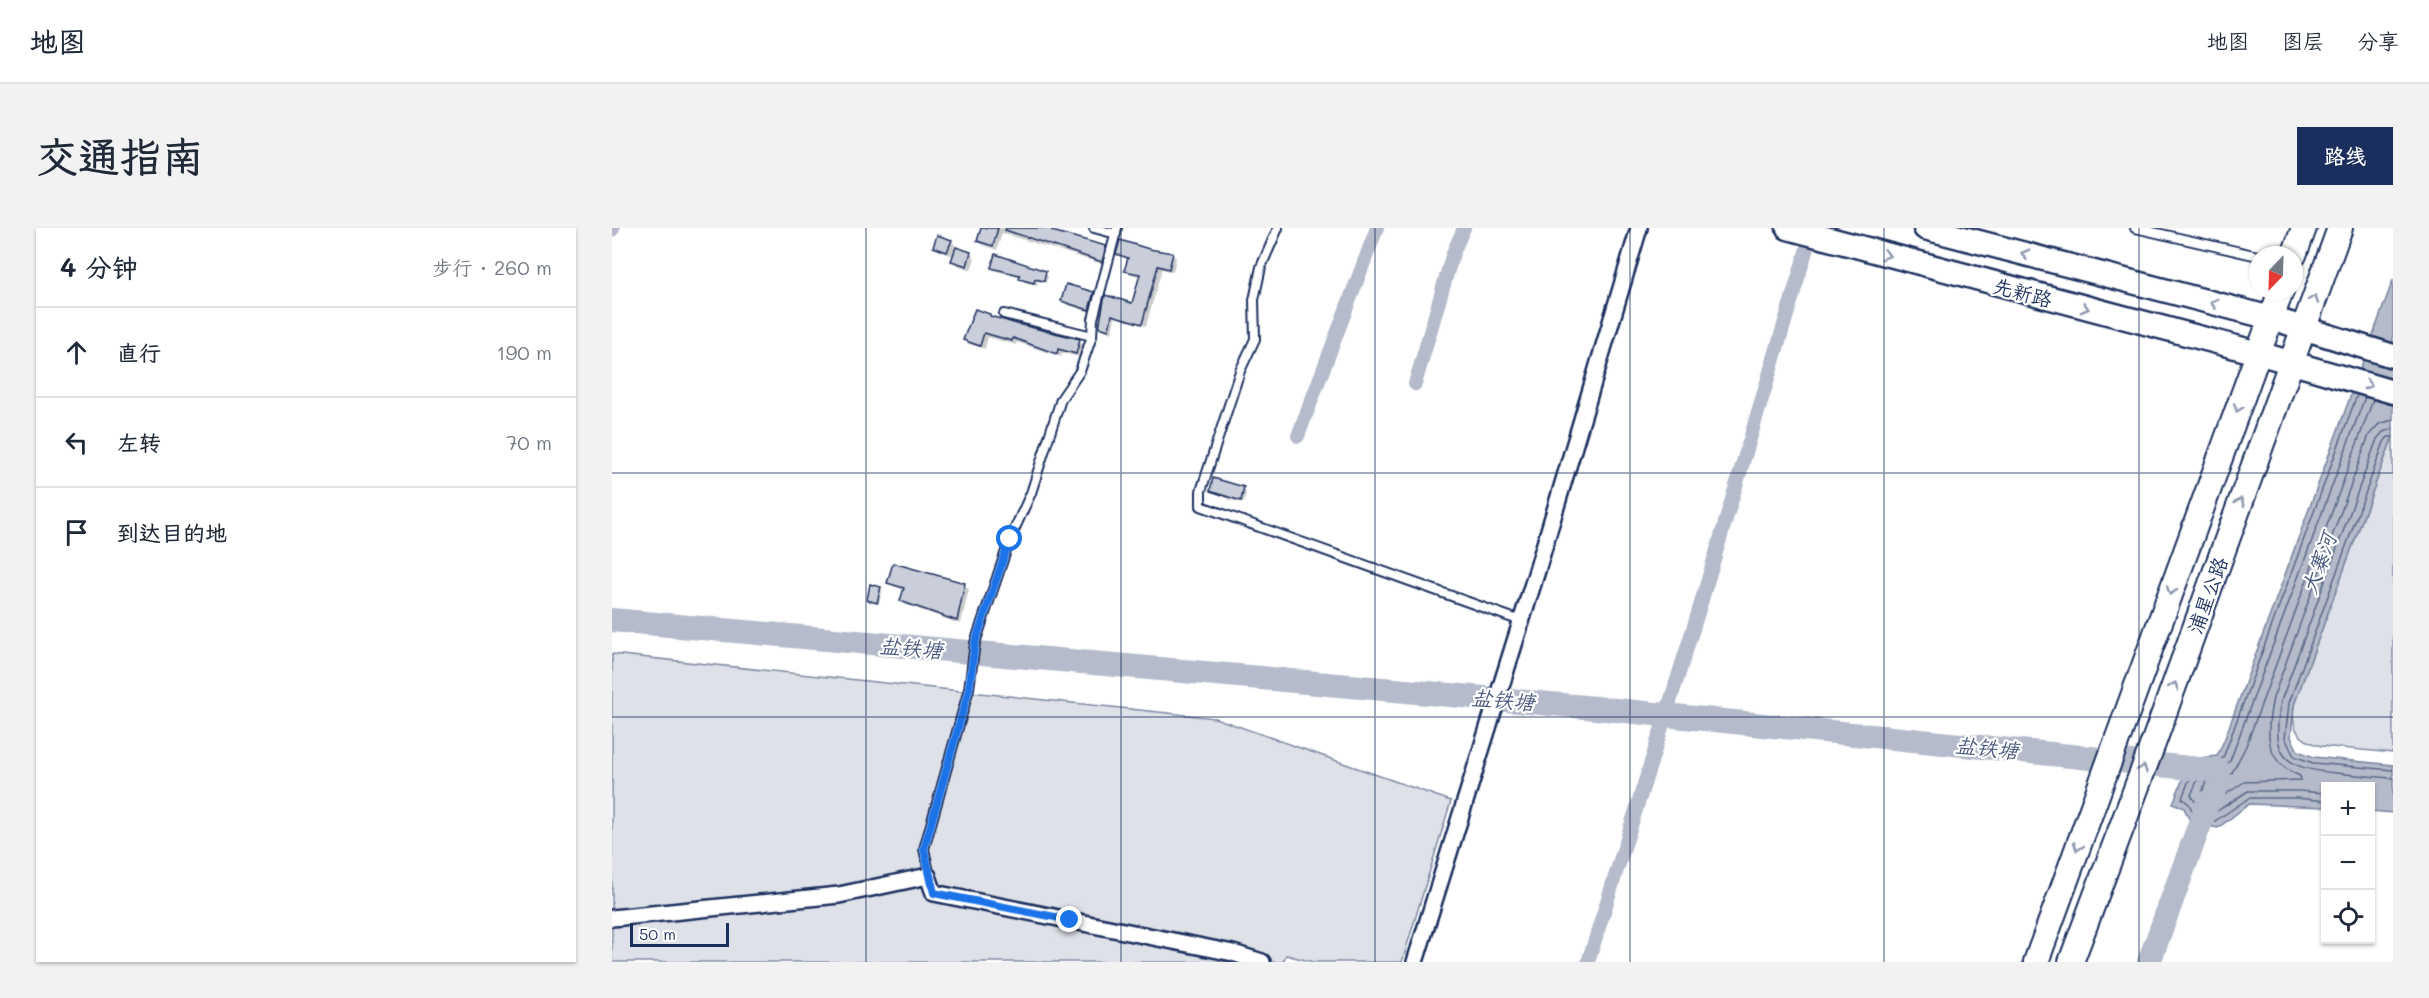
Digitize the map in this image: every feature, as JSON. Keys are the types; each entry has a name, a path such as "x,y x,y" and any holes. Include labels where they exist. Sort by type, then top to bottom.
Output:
{"main road":[{"name":"先新路","path":"1925,228 1971,234 2271,318 2393,356"},
{"path":"2297,246 2304,228"},
{"name":"浦星公路","path":"2071,962 2154,741 2340,228"},
{"name":"先新路","path":"1791,229 2258,353 2393,392"},
{"name":"浦星公路","path":"2036,962 2278,300"}],"street":[{"path":"1415,962 1504,677 1639,228"},
{"path":"612,918 839,895 928,876 934,893 1233,953 1262,962"}],"lane":[{"path":"934,893 924,849 969,689 975,643 1010,539 1031,493 1061,399 1080,371 1092,336 1094,319 1117,231 1094,228"},
{"path":"1278,228 1261,267 1254,300 1255,339 1240,371 1201,491 1202,506 1521,621"},
{"path":"2135,228 2249,254"},
{"path":"1004,314 1092,336"}],"shaded area":[{"path":"2393,436 2393,753 2321,746 2306,740 2297,732 2293,713 2294,705"},
{"path":"612,654 1215,718 1451,801 1402,962 1313,962 1286,955 1283,962 612,962"}],"water":[{"name":"大寨河","path":"2393,280 2393,436 2294,705 2291,737 2298,751 2314,757 2393,765 2393,813 2375,811 2375,782 2321,782 2321,807 2249,804 2218,828 2191,823 2184,808 2173,803 2191,759 2217,756"}],"building":[{"path":"981,228 998,228 993,246 977,241"},
{"path":"1006,228 1053,228 1052,231 1106,246 1102,262 1005,230"},
{"path":"937,235 952,240 947,252 933,247"},
{"path":"1120,240 1149,249 1173,253 1169,269 1158,266 1142,324 1112,315 1109,330 1099,327 1105,295 1132,303 1140,274 1124,271 1128,258 1116,254"},
{"path":"956,247 971,252 967,266 951,261"},
{"path":"995,254 1046,271 1044,281 1035,279 1034,283 1019,279 1020,275 991,268"},
{"path":"1066,284 1094,292 1089,310 1061,301"},
{"path":"975,309 1017,324 1080,339 1076,354 1058,349 1057,354 1013,338 1012,341 984,333 980,346 963,340"},
{"path":"1213,478 1244,487 1241,501 1210,491"},
{"path":"893,563 965,583 957,621 900,601 904,588 887,583"},
{"path":"870,584 881,587 877,603 867,600"}],"waterway":[{"path":"1298,436 1377,228"},
{"path":"1415,384 1453,253 1464,228"},
{"path":"1588,962 1698,613 1813,228"},
{"name":"盐铁塘","path":"612,620 1596,708 2219,771"},
{"path":"2149,962 2208,802 2214,798"}],"route":[{"path":"1010,539 975,643 969,689 924,849 934,893 1070,920"}]}
